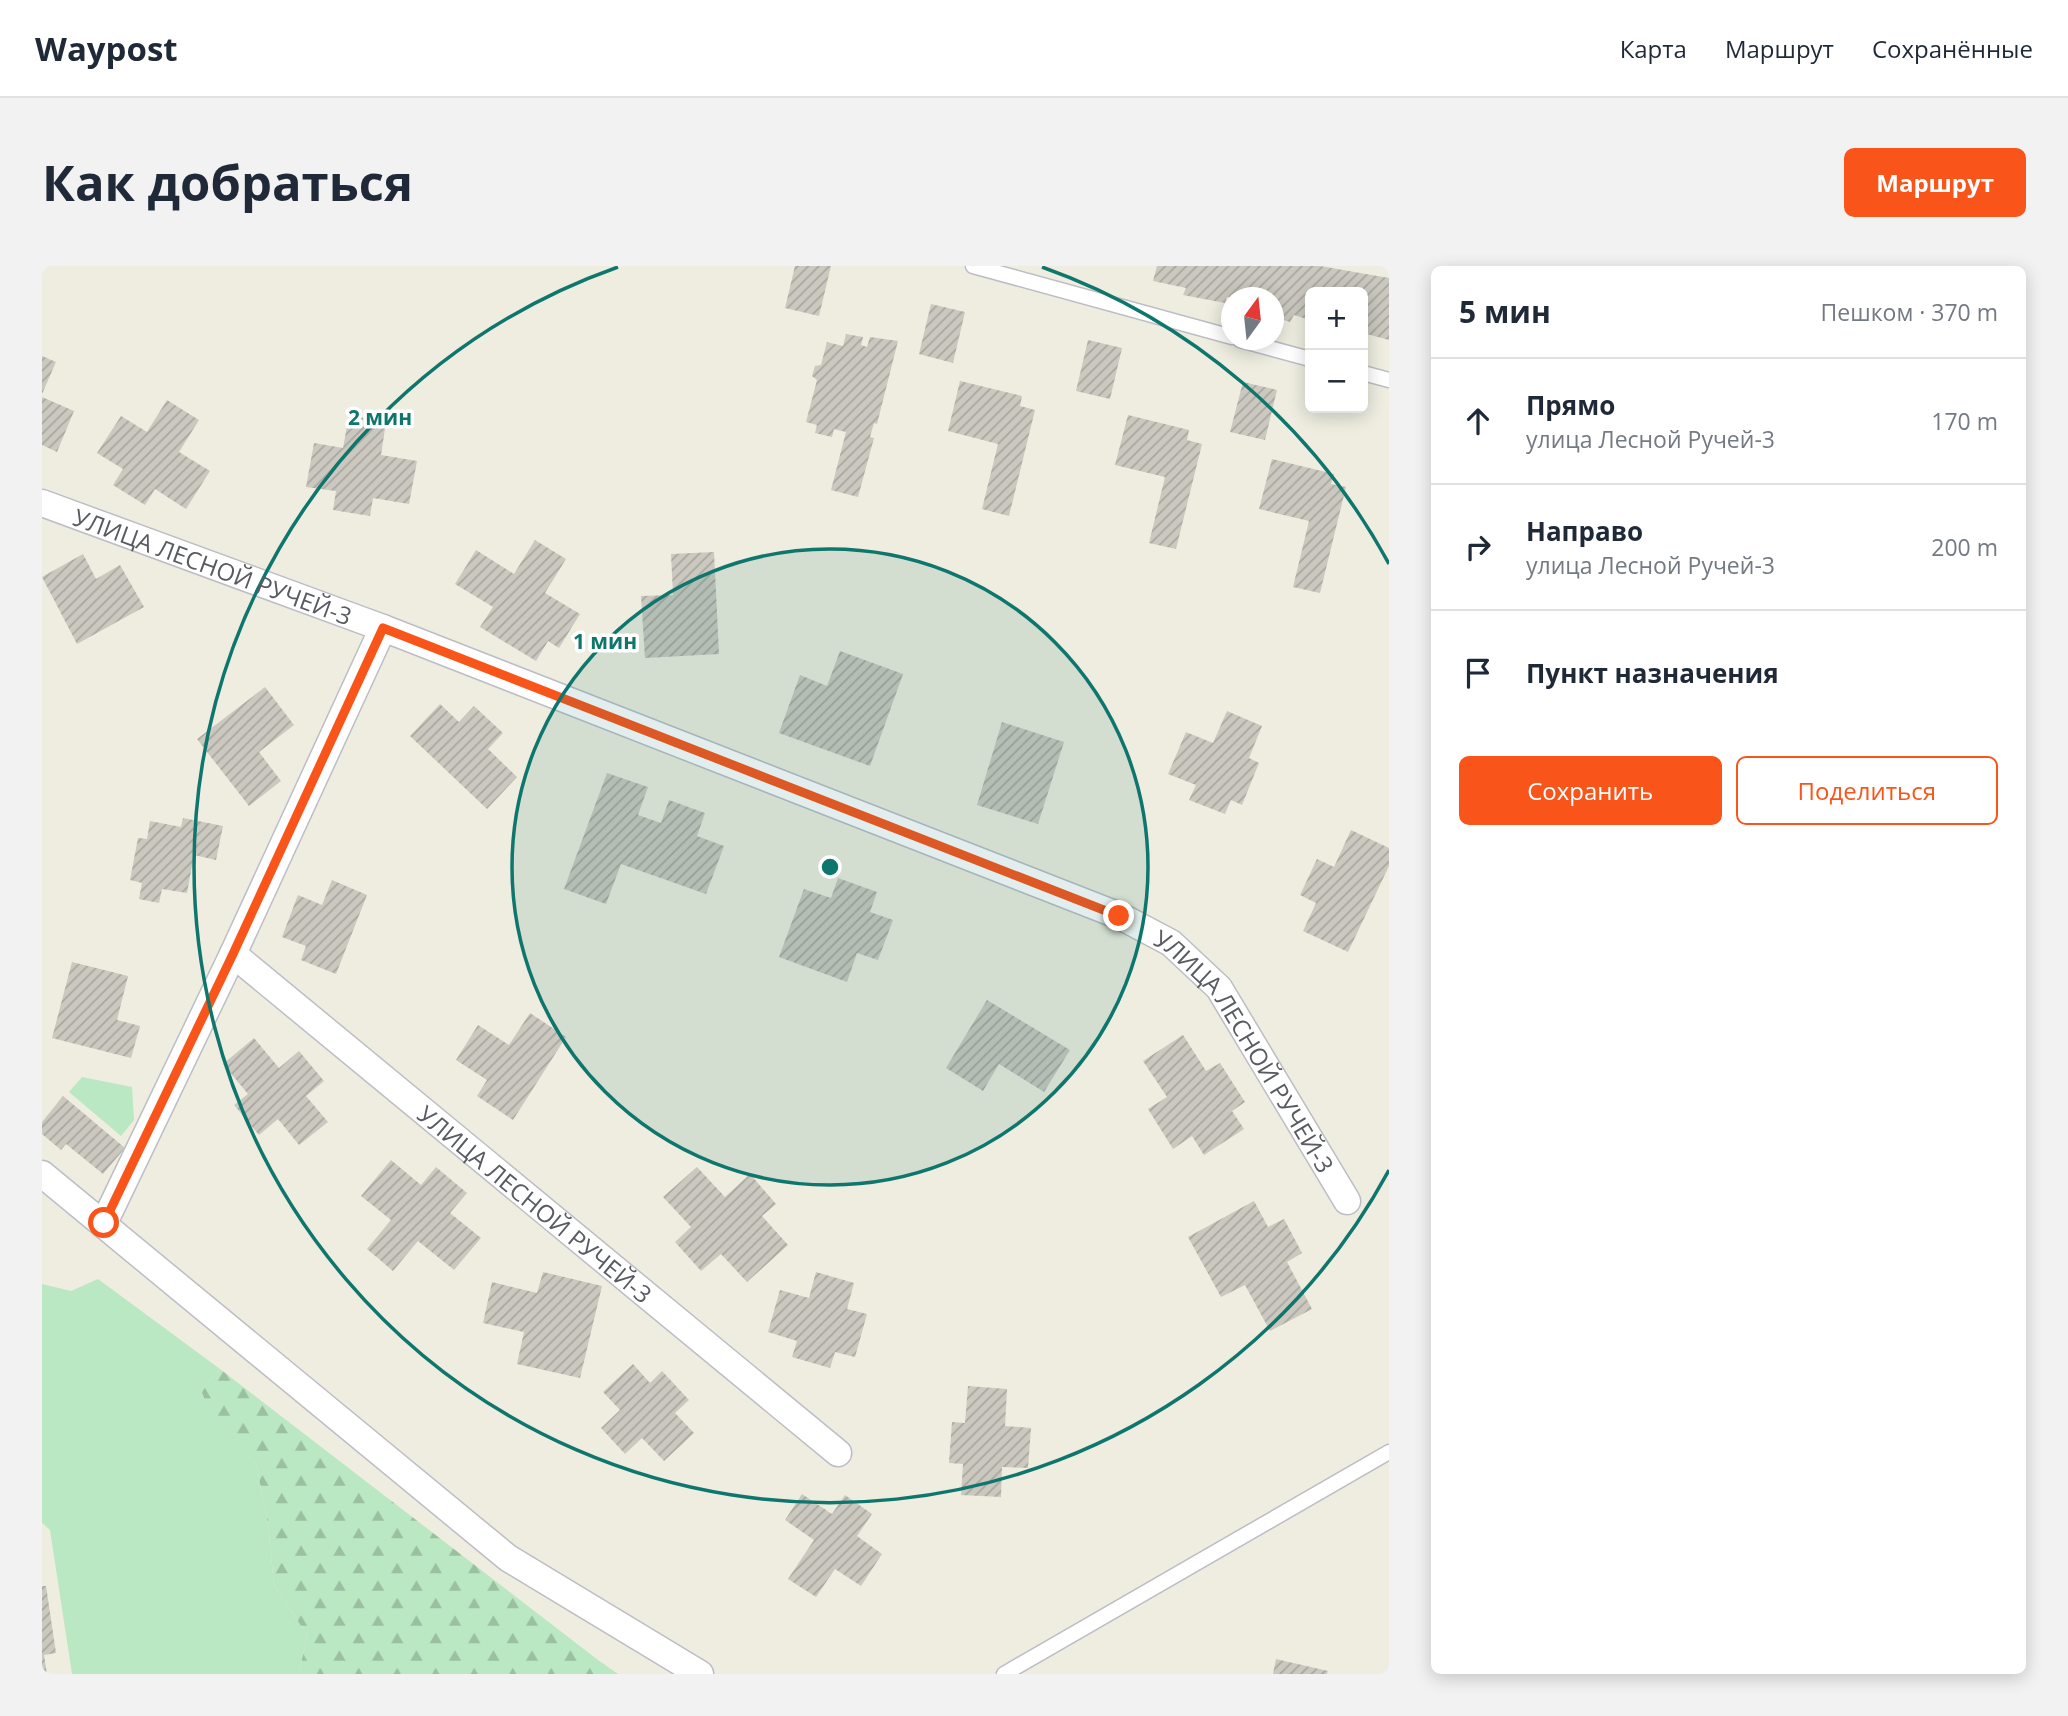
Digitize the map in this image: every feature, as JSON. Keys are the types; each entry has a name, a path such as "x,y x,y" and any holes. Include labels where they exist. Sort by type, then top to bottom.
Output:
{"street":[{"name":"УЛИЦА ЛЕСНОЙ РУЧЕЙ-3","path":"42,503 383,628 1119,916 1171,943 1219,988 1347,1201"},
{"name":"УЛИЦА ЛЕСНОЙ РУЧЕЙ-3","path":"104,1223 233,954 383,628"},
{"name":"УЛИЦА ЛЕСНОЙ РУЧЕЙ-3","path":"233,954 838,1453"},
{"path":"42,1174 508,1559 700,1674"}],"lane":[{"path":"973,266 1221,334"},
{"path":"1277,350 1305,358"},
{"path":"1368,374 1389,380"},
{"path":"1004,1674 1389,1452"}],"green space":[{"path":"82,1077 132,1087 134,1120 121,1136 69,1092"},
{"path":"98,1279 220,1369 201,1390 213,1418 256,1463 268,1524 274,1585 307,1635 299,1674 72,1674 50,1530 42,1523 42,1284 71,1291"},
{"path":"220,1369 618,1674 299,1674 307,1635 274,1585 268,1524 256,1463 212,1418 201,1390"}],"building":[{"path":"795,266 831,266 819,316 785,308"},
{"path":"1157,266 1320,266 1389,278 1389,340 1368,334 1368,287 1305,287 1305,318 1294,315 1290,322 1284,320 1284,287 1221,287 1221,302 1183,295 1186,288 1153,281"},
{"path":"931,304 965,312 953,363 919,354"},
{"path":"846,334 863,337 861,345 867,347 870,337 898,341 877,424 874,423 870,437 874,438 858,497 831,490 846,432 834,429 832,437 815,433 817,425 806,422 817,380 812,376 815,366 821,365 827,342 843,346"},
{"path":"1088,340 1122,348 1110,399 1076,391"},
{"path":"42,356 56,362 42,394"},
{"path":"960,381 1022,396 1020,406 1035,410 1009,516 982,509 998,444 948,431"},
{"path":"1243,382 1277,390 1265,440 1230,432"},
{"path":"42,397 74,411 57,452 42,445"},
{"path":"167,400 199,420 179,452 210,471 186,509 155,489 145,505 113,485 123,469 97,453 121,416 147,432"},
{"path":"349,415 386,422 381,455 417,461 409,504 373,498 370,516 333,510 336,491 306,487 314,443 343,448"},
{"path":"1128,415 1189,430 1187,440 1202,444 1176,549 1149,543 1165,477 1115,465"},
{"path":"1272,459 1334,474 1331,484 1346,487 1320,593 1293,587 1309,521 1259,509"},
{"path":"535,540 566,559 545,593 580,614 559,648 548,641 536,661 480,627 493,607 455,584 476,550 514,574"},
{"path":"714,552 719,654 645,658 641,596 673,595 671,554"},
{"path":"83,554 96,579 120,565 144,607 77,644 42,577"},
{"path":"840,651 903,674 870,766 779,733 800,675 827,686"},
{"path":"265,687 294,725 259,752 281,781 249,806 197,739"},
{"path":"440,704 459,722 474,706 503,733 488,749 517,777 487,809 410,736"},
{"path":"1227,711 1262,726 1249,758 1259,763 1242,805 1231,800 1225,814 1189,800 1196,785 1168,774 1186,732 1213,743"},
{"path":"1002,722 1064,742 1038,824 977,805"},
{"path":"607,773 648,787 638,815 661,823 669,800 705,813 697,836 724,846 706,894 621,864 606,904 564,889"},
{"path":"183,818 223,826 216,860 194,855 187,893 162,889 159,903 139,899 142,883 130,880 138,838 147,839 150,821 181,827"},
{"path":"1351,830 1389,848 1389,866 1348,952 1303,931 1316,903 1300,895 1317,859 1334,867"},
{"path":"838,878 877,892 870,912 893,920 878,960 857,953 847,982 779,957 804,889 831,898"},
{"path":"332,880 367,895 336,974 301,960 306,946 282,937 298,895 322,905"},
{"path":"72,962 128,976 117,1020 140,1026 131,1058 52,1038"},
{"path":"987,1000 1070,1050 1044,1092 999,1064 983,1091 946,1068"},
{"path":"530,1013 566,1037 513,1120 477,1096 487,1080 456,1060 478,1025 509,1045"},
{"path":"1183,1035 1206,1071 1220,1063 1245,1102 1232,1111 1244,1129 1204,1155 1192,1136 1173,1149 1148,1109 1167,1097 1143,1061"},
{"path":"254,1038 279,1068 299,1051 324,1081 306,1096 328,1122 299,1145 278,1119 259,1135 234,1105 248,1094 223,1064"},
{"path":"63,1096 125,1148 103,1174 66,1144 61,1150 42,1134 42,1122"},
{"path":"391,1160 421,1185 436,1167 467,1193 450,1213 481,1238 454,1270 418,1241 393,1271 367,1249 391,1220 361,1196"},
{"path":"697,1167 725,1197 750,1174 776,1204 762,1216 788,1245 747,1282 721,1254 701,1271 675,1242 691,1227 663,1197"},
{"path":"1254,1201 1268,1227 1284,1219 1302,1253 1287,1262 1312,1309 1270,1331 1245,1285 1221,1297 1188,1237"},
{"path":"543,1272 602,1286 580,1378 517,1364 524,1332 483,1323 492,1282 537,1293"},
{"path":"816,1272 854,1283 847,1309 867,1314 855,1357 835,1352 830,1368 792,1357 797,1341 768,1332 780,1290 809,1298"},
{"path":"633,1364 650,1383 662,1371 689,1400 675,1413 694,1433 664,1461 642,1438 625,1454 601,1428 620,1410 603,1392"},
{"path":"968,1386 1007,1389 1005,1426 1031,1428 1028,1468 1002,1467 1001,1497 961,1495 963,1464 949,1463 952,1422 965,1423"},
{"path":"802,1494 832,1514 845,1495 872,1514 857,1536 882,1554 861,1586 835,1569 816,1597 788,1579 814,1540 785,1520"},
{"path":"42,1586 46,1586 56,1653 44,1655 47,1674 42,1674"},
{"path":"1276,1659 1328,1671 1327,1674 1273,1674"}],"route":[{"path":"104,1223 233,954 383,628 1119,916"}]}
